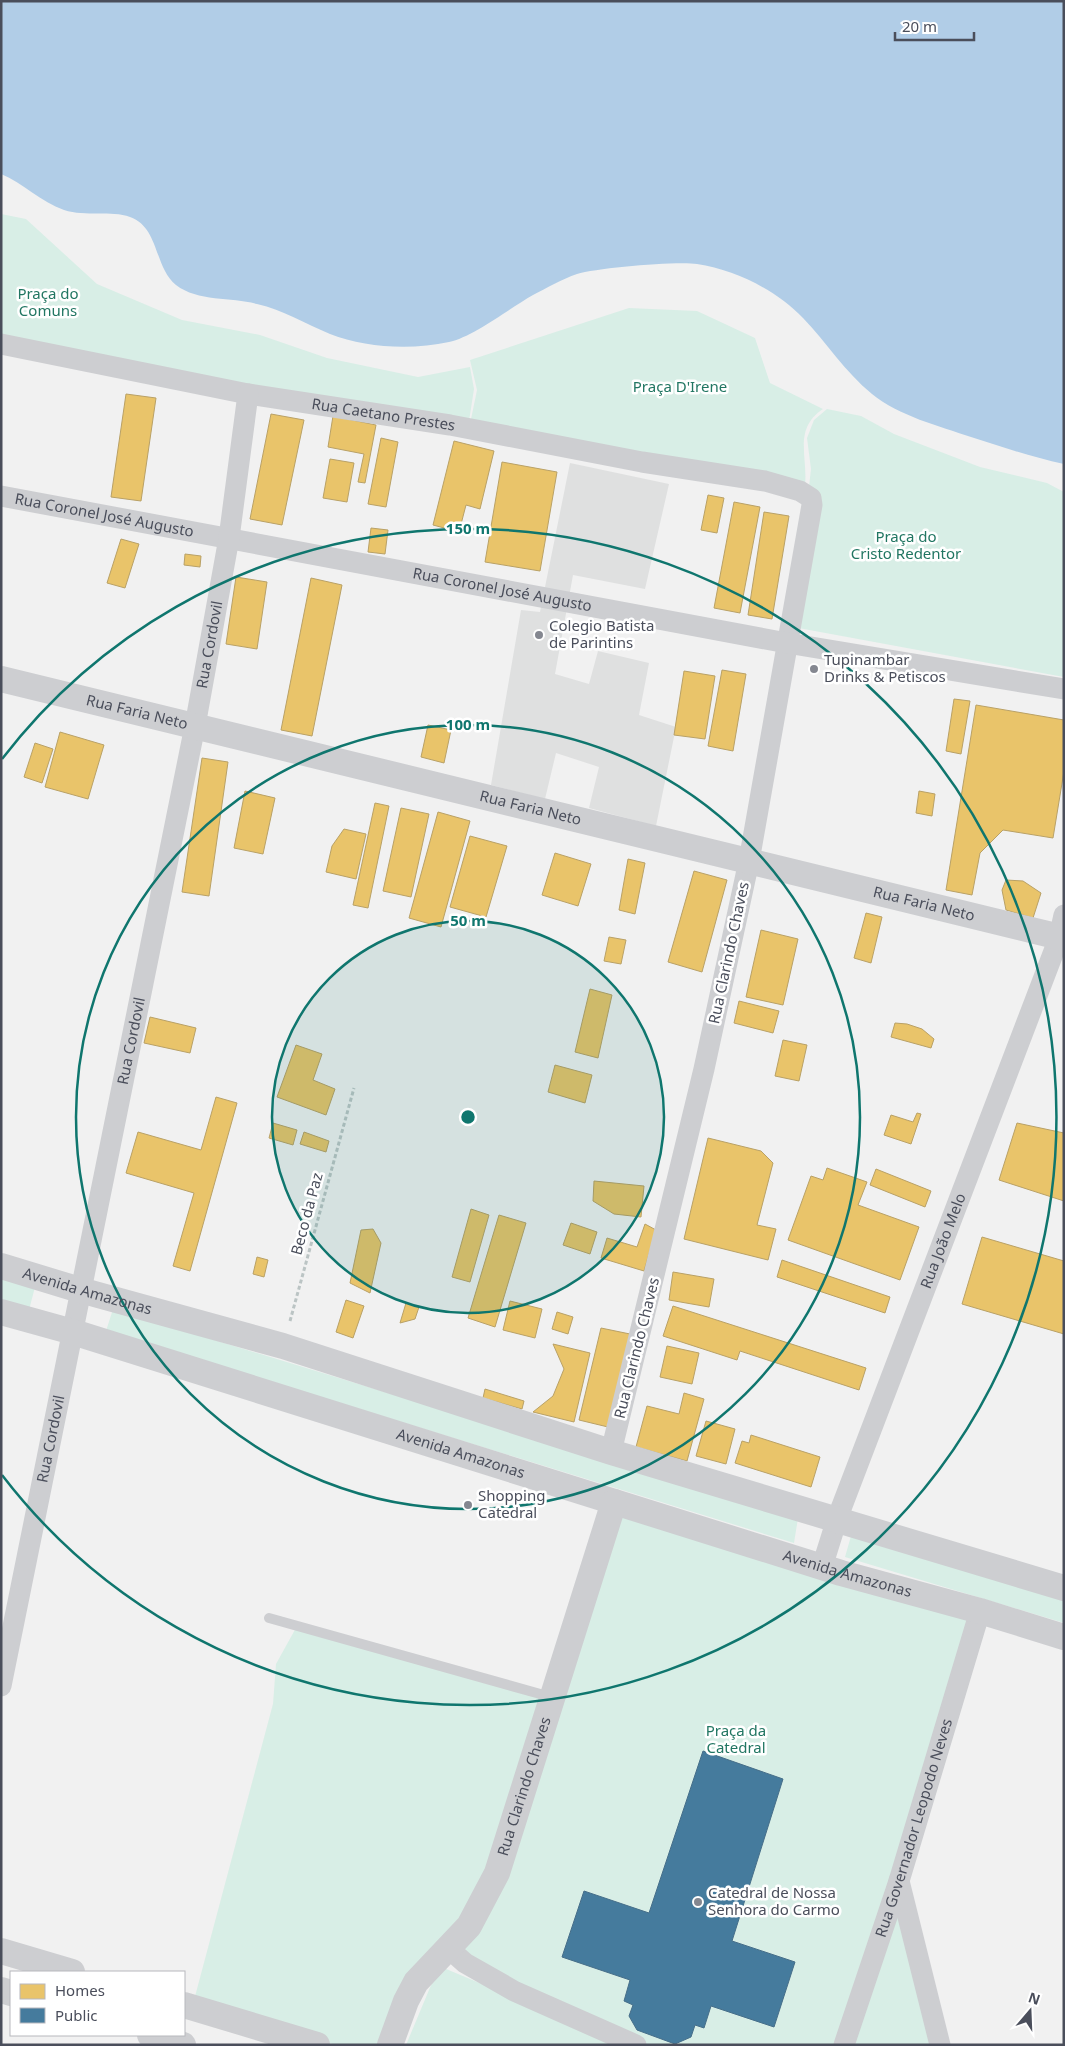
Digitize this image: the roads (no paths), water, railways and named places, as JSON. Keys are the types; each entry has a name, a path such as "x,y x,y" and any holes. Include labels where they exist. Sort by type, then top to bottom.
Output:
{"street":[{"name":"Rua Caetano Prestes","path":"1,344 248,394 450,425 642,462 765,481"},
{"name":"Rua Cordovil","path":"1,1686 195,726 229,538 248,394"},
{"name":"Rua Clarindo Chaves","path":"611,1452 704,1069 749,860 811,501 805,493 765,481"},
{"name":"Rua Coronel José Augusto","path":"1,496 787,643 1064,689"},
{"name":"Rua Faria Neto","path":"1,679 749,860 1062,930"},
{"name":"Rua João Melo","path":"822,1567 837,1519 1062,930"},
{"name":"Avenida Amazonas","path":"1,1266 80,1290 283,1346 611,1452 1064,1588"},
{"name":"Avenida Amazonas","path":"1,1312 74,1332 822,1567 980,1611 1064,1637"},
{"name":"Rua Clarindo Chaves","path":"390,2045 406,2001 416,1982 474,1920 497,1873 614,1502"},
{"name":"Rua Governador Leopodo Neves","path":"844,2045 899,1881 980,1611"},
{"path":"899,1881 940,2045"},
{"path":"447,1947 465,1963 514,1990 636,2045"},
{"path":"1,1951 69,1971"},
{"path":"185,2005 317,2045"},
{"path":"153,2036 183,2045"}],"lane":[{"path":"269,1618 552,1697"}],"water":[{"path":"1,1 1064,1 1064,464 971,437 920,420 894,408 883,402 862,385 803,318 781,299 741,276 697,264 672,263 601,269 577,274 533,295 491,322 459,339 435,345 404,347 373,345 344,339 267,307 194,294 176,285 169,277 151,238 139,222 123,215 81,213 64,210 1,174"}],"place":[{"name":"Colegio Batista de Parintins","path":"539,635"},
{"name":"Tupinambar Drinks & Petiscos","path":"814,669"},
{"name":"Shopping Catedral","path":"468,1505"},
{"name":"Catedral de Nossa Senhora do Carmo","path":"698,1902"}],"park label":[{"name":"Praça do Comuns","path":"48,302"},
{"name":"Praça D'Irene","path":"680,387"},
{"name":"Praça do Cristo Redentor","path":"906,546"},
{"name":"Praça da Catedral","path":"736,1740"}]}
